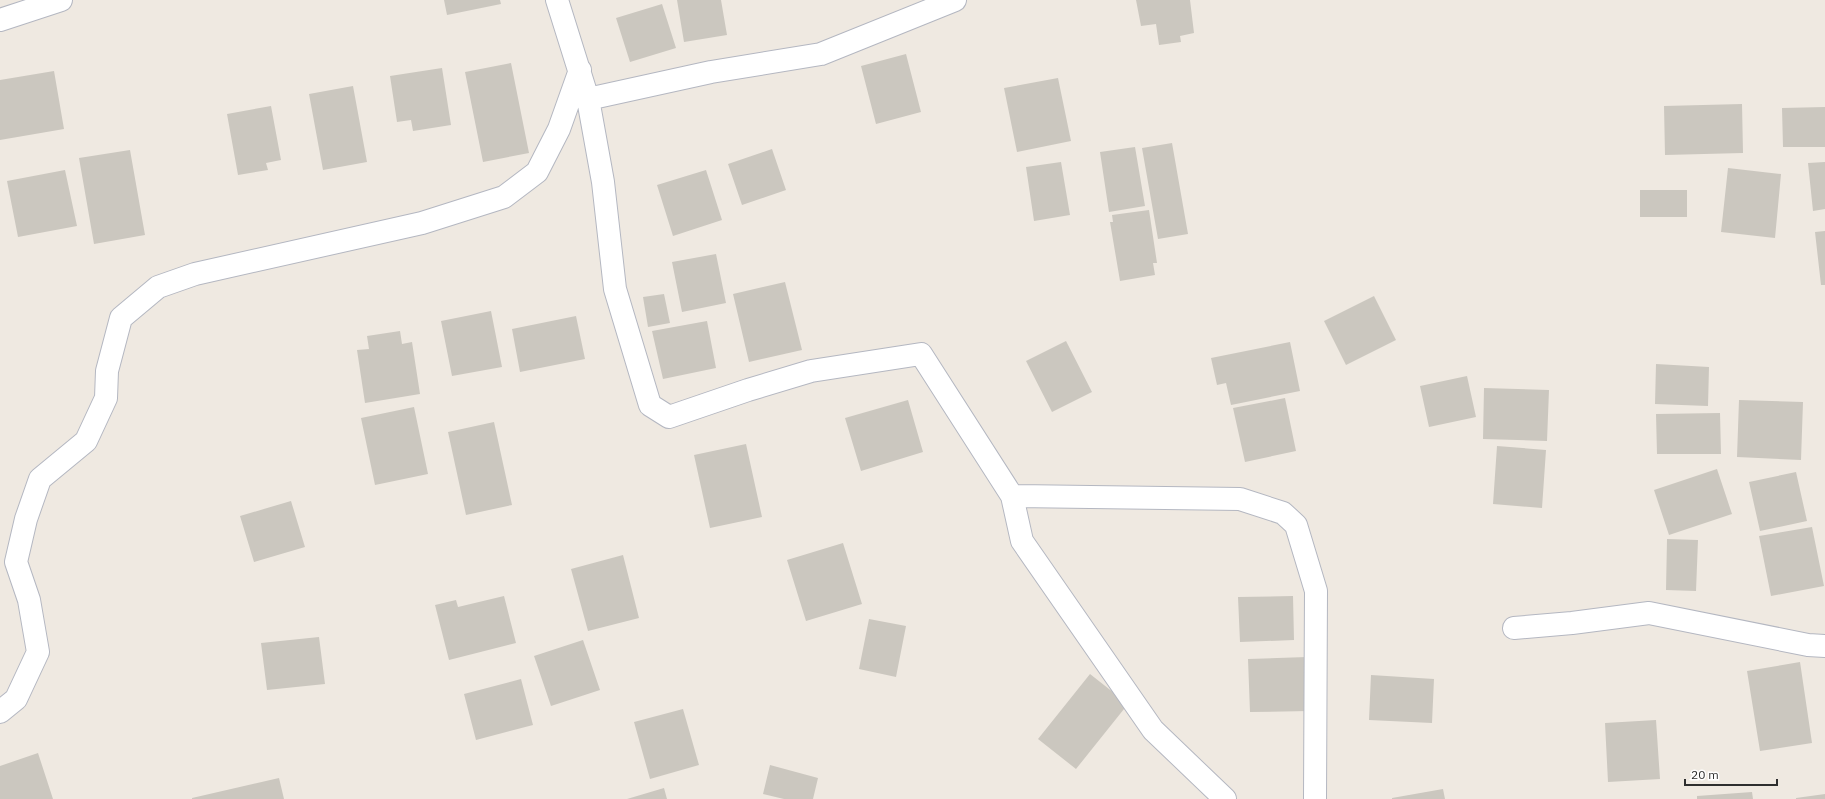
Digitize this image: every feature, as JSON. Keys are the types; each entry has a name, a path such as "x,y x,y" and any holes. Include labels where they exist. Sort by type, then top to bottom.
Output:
{"street":[{"path":"0,20 61,0"},
{"path":"557,0 588,99 603,182 615,289 650,405 669,417 748,390 812,371 921,354 1012,496 1022,541 1153,730 1225,799"},
{"path":"588,99 711,72 821,54 955,0"},
{"path":"0,712 16,699 38,652 29,600 16,562 26,519 40,479 86,441 106,398 107,371 121,318 158,287 195,274 422,223 504,197 538,172 559,129 580,70"},
{"path":"1012,496 1240,499 1282,513 1296,525 1316,590 1315,799"},
{"path":"1514,628 1572,623 1649,613 1808,645 1825,646"}],"building":[{"path":"444,0 500,0 501,4 447,15"},
{"path":"677,0 721,0 727,35 684,42"},
{"path":"1136,0 1190,0 1194,33 1180,36 1181,42 1159,45 1156,24 1141,26"},
{"path":"662,4 676,48 630,62 616,18"},
{"path":"906,54 921,112 876,124 861,66"},
{"path":"511,63 529,153 483,162 465,72"},
{"path":"442,68 451,125 413,131 411,120 397,122 390,76"},
{"path":"54,71 64,129 0,140 0,80"},
{"path":"1058,78 1071,141 1017,152 1004,88"},
{"path":"353,86 367,162 323,170 309,94"},
{"path":"1742,104 1743,153 1665,155 1664,106"},
{"path":"271,106 281,160 266,163 268,170 238,175 227,114"},
{"path":"1825,107 1825,147 1783,147 1782,108"},
{"path":"1172,143 1188,234 1158,239 1142,148"},
{"path":"1135,147 1145,206 1109,212 1100,152"},
{"path":"772,149 786,190 742,205 728,164"},
{"path":"130,150 145,235 94,244 79,158"},
{"path":"1061,162 1070,215 1034,221 1026,167"},
{"path":"1825,162 1825,209 1813,211 1808,163"},
{"path":"1728,168 1781,174 1775,238 1721,232"},
{"path":"65,170 77,226 18,237 7,181"},
{"path":"706,170 722,220 673,236 657,185"},
{"path":"1640,190 1687,190 1687,217 1640,217"},
{"path":"1149,210 1157,263 1153,263 1155,275 1120,281 1110,222 1113,222 1112,215"},
{"path":"1825,231 1825,285 1821,285 1815,232"},
{"path":"716,254 726,303 682,312 672,262"},
{"path":"785,282 802,350 749,362 733,294"},
{"path":"664,294 670,323 648,327 643,297"},
{"path":"1374,296 1396,340 1346,365 1324,321"},
{"path":"491,311 502,367 452,376 441,321"},
{"path":"576,316 585,359 520,372 512,329"},
{"path":"707,321 716,368 663,379 652,331"},
{"path":"400,331 402,344 412,342 420,394 365,403 357,350 369,349 367,336"},
{"path":"1066,341 1092,392 1052,412 1026,361"},
{"path":"1290,342 1300,391 1231,405 1226,383 1217,385 1211,358"},
{"path":"1656,364 1709,367 1708,406 1655,404"},
{"path":"1467,376 1476,417 1429,427 1420,386"},
{"path":"1484,388 1549,390 1547,441 1483,439"},
{"path":"1285,398 1296,451 1245,462 1233,408"},
{"path":"908,400 923,452 861,471 845,418"},
{"path":"1739,400 1803,402 1801,460 1737,457"},
{"path":"414,407 428,474 375,485 361,418"},
{"path":"1720,413 1721,454 1657,454 1656,414"},
{"path":"494,422 512,505 466,515 448,432"},
{"path":"746,444 762,517 710,528 694,455"},
{"path":"1497,446 1546,450 1542,508 1493,504"},
{"path":"1717,469 1732,514 1669,535 1654,490"},
{"path":"1796,472 1807,521 1760,531 1749,482"},
{"path":"291,501 305,547 254,562 240,516"},
{"path":"1812,527 1824,586 1771,596 1759,536"},
{"path":"1667,539 1698,540 1696,591 1666,590"},
{"path":"843,543 862,604 806,621 787,560"},
{"path":"623,555 639,618 588,631 571,569"},
{"path":"504,596 516,643 449,660 435,605 456,600 458,607"},
{"path":"1293,596 1294,640 1240,642 1238,597"},
{"path":"869,619 906,626 896,677 859,669"},
{"path":"319,637 325,684 267,690 261,643"},
{"path":"583,640 600,690 551,706 534,656"},
{"path":"1307,657 1309,711 1250,712 1248,659"},
{"path":"1800,662 1812,743 1760,751 1747,671"},
{"path":"1090,674 1128,704 1076,769 1038,739"},
{"path":"1371,675 1434,679 1432,723 1369,720"},
{"path":"521,679 533,725 476,740 464,694"},
{"path":"683,709 699,765 650,779 634,722"},
{"path":"1656,720 1660,779 1608,782 1605,723"},
{"path":"38,753 53,799 0,799 0,766"},
{"path":"770,765 818,778 813,799 784,799 763,794"},
{"path":"279,778 284,799 192,799 192,798"},
{"path":"664,788 667,799 627,799"},
{"path":"1443,789 1445,799 1392,799 1392,798"},
{"path":"1752,792 1753,799 1697,799 1697,796"},
{"path":"1825,794 1825,799 1796,799 1796,798"}]}
